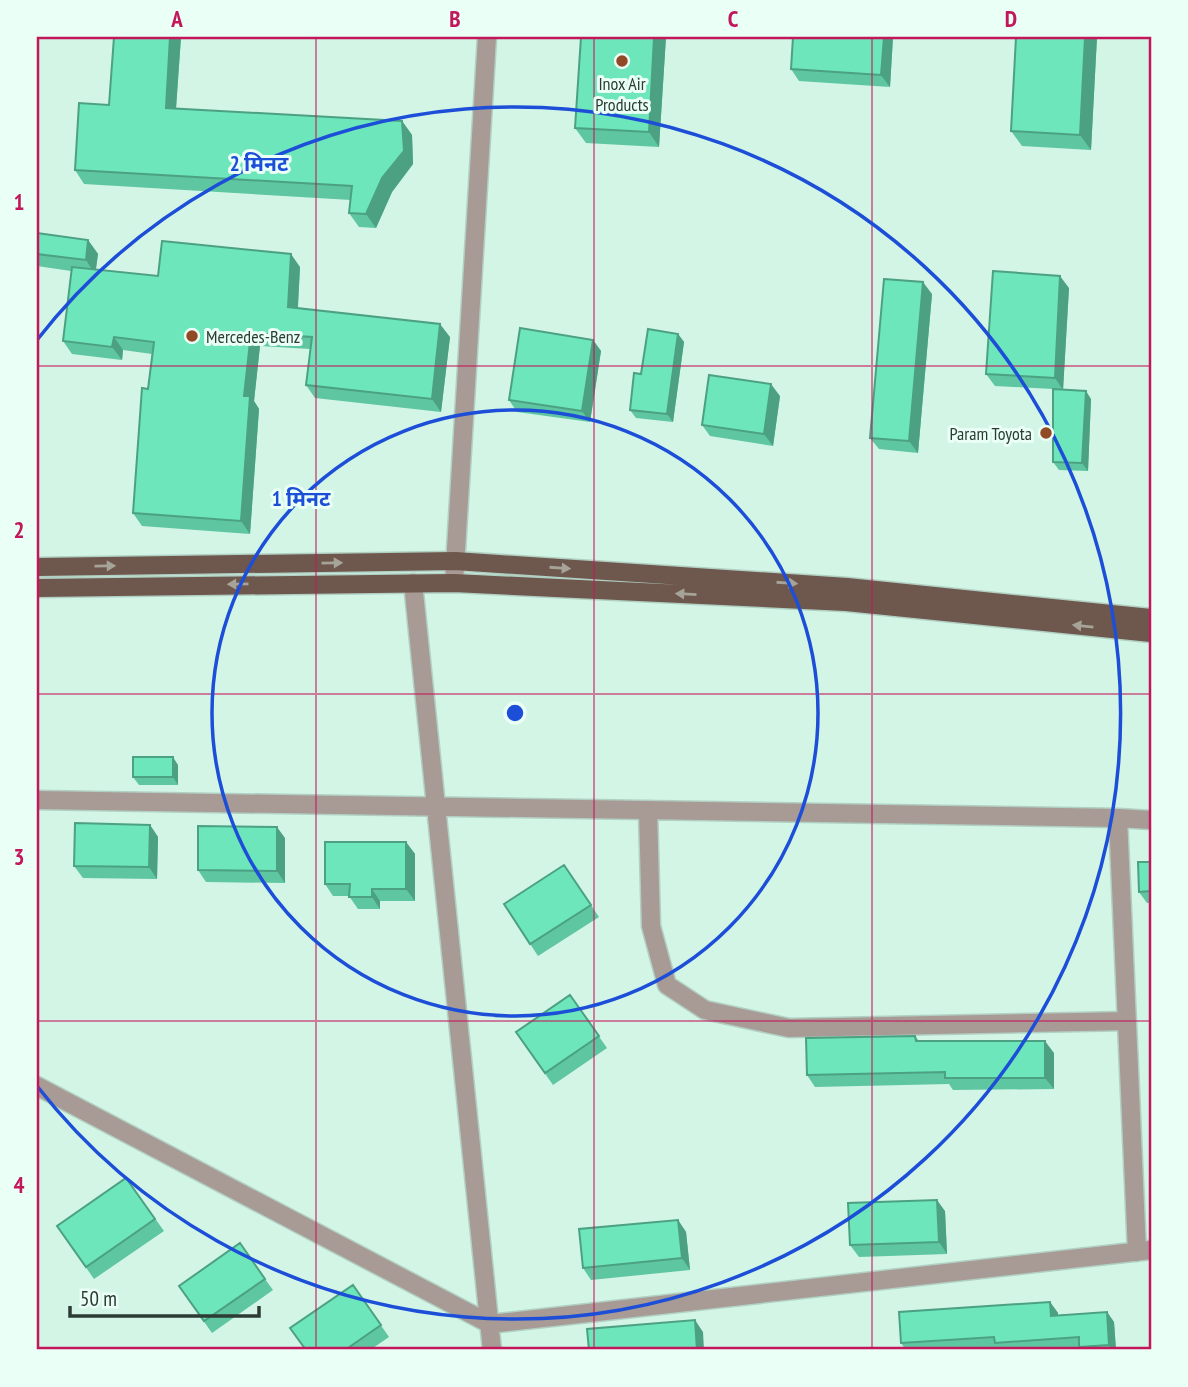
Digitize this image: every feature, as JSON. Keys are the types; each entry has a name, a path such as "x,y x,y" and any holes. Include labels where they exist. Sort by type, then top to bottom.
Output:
{"main road":[{"path":"37,567 455,561 848,587 1151,618"},
{"path":"37,588 454,583 846,602 1151,633"}],"street":[{"path":"454,583 487,37"},
{"path":"413,583 492,1350"},
{"path":"37,800 1151,820"},
{"path":"648,810 650,926 667,985 705,1010 789,1028 1127,1021"},
{"path":"37,1086 491,1324 1144,1251 1127,1021 1118,818"}],"building":[{"path":"114,37 170,37 166,108 402,121 404,151 382,178 366,214 349,213 352,186 75,170 79,103 109,105"},
{"path":"581,37 654,37 649,132 575,128"},
{"path":"793,37 884,37 881,75 791,69"},
{"path":"1016,37 1085,37 1080,135 1011,131"},
{"path":"37,233 88,240 86,260 37,254"},
{"path":"162,241 291,254 288,307 440,324 432,399 306,385 312,337 251,333 244,396 250,396 241,521 133,513 142,388 148,389 154,342 114,337 112,347 63,341 72,267 158,276"},
{"path":"993,271 1060,276 1055,378 986,374"},
{"path":"884,279 923,282 909,441 870,438"},
{"path":"520,328 593,340 582,411 509,400"},
{"path":"648,329 678,334 667,414 630,410 634,373 641,374"},
{"path":"709,375 771,384 764,434 702,425"},
{"path":"1053,389 1086,391 1082,463 1053,462"},
{"path":"133,757 173,757 173,777 133,777"},
{"path":"75,823 150,825 149,867 74,866"},
{"path":"198,826 277,827 277,871 198,870"},
{"path":"325,842 406,842 406,889 372,889 372,897 349,897 350,884 325,884"},
{"path":"1138,862 1151,862 1151,891 1139,892"},
{"path":"564,865 591,905 530,944 504,904"},
{"path":"570,995 599,1036 545,1073 516,1032"},
{"path":"915,1036 916,1041 1045,1041 1045,1078 945,1078 945,1072 807,1075 806,1038"},
{"path":"126,1178 155,1219 86,1267 57,1226"},
{"path":"937,1200 939,1242 850,1245 848,1203"},
{"path":"678,1220 682,1258 583,1268 579,1229"},
{"path":"240,1243 265,1279 204,1321 179,1286"},
{"path":"353,1285 381,1325 345,1350 306,1350 290,1328"},
{"path":"1050,1302 1051,1316 1107,1312 1109,1345 1079,1347 1079,1337 995,1343 994,1337 901,1343 899,1312"},
{"path":"695,1320 697,1350 589,1350 587,1329"}],"place":[{"name":"Inox Air Products","path":"622,61"},
{"name":"Mercedes-Benz","path":"192,336"},
{"name":"Param Toyota","path":"1046,433"}]}
